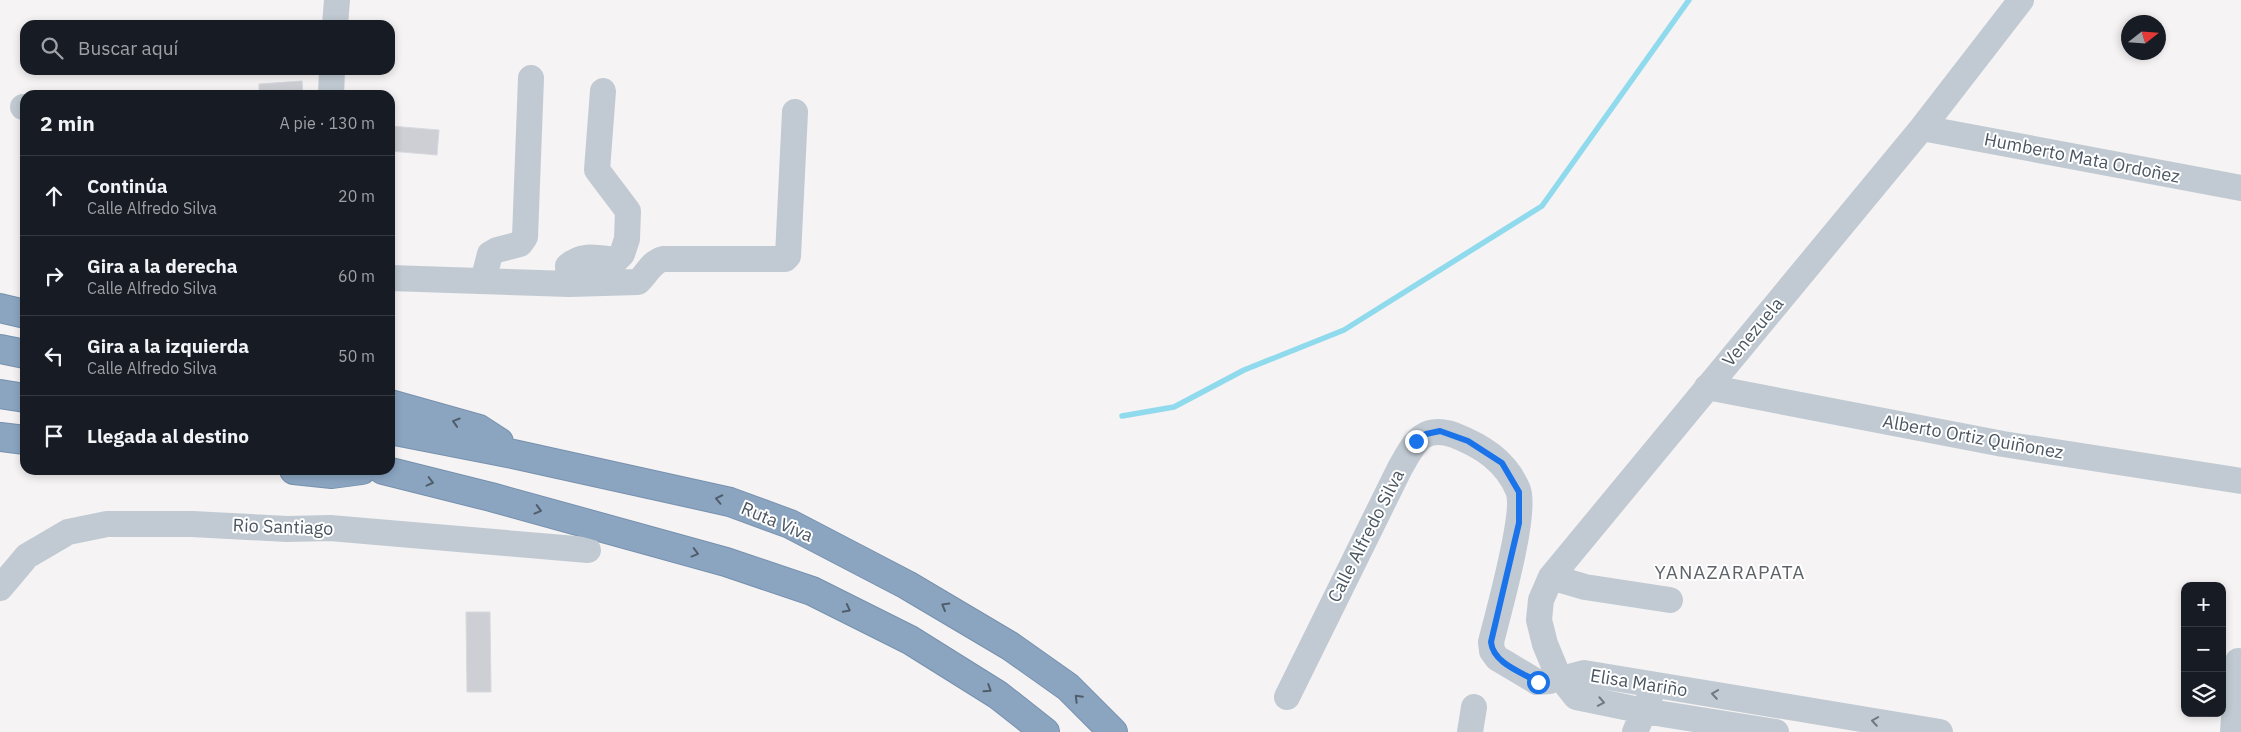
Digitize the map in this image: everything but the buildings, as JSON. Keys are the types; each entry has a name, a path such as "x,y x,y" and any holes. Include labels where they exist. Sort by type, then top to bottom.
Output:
{"highway":[{"path":"0,308 20,313"},
{"path":"0,349 20,353"},
{"path":"0,394 20,397"},
{"path":"395,405 479,429 488,433 513,454"},
{"name":"Ruta Viva","path":"395,431 513,454 730,502 790,524 907,584 1010,646 1068,687 1113,732"},
{"path":"0,437 20,439"},
{"path":"395,473 726,562 812,591 910,640 998,695 1045,732"}],"street":[{"path":"335,20 337,0"},
{"name":"Venezuela","path":"1559,676 1545,644 1539,620 1541,600 1551,577 1922,128 2021,0"},
{"path":"331,90 332,75"},
{"path":"483,281 490,254 497,250 520,244 525,237 531,78"},
{"path":"569,284 568,266 574,260 581,257 616,260 622,254 627,239 628,210 597,170 603,91"},
{"path":"395,278 569,284 638,282 646,275 653,264 662,259 780,260 788,256 795,112"},
{"name":"Humberto Mata Ordoñez","path":"1922,128 2241,188"},
{"name":"Alberto Ortiz Quiñonez","path":"1707,387 2003,444 2241,481"},
{"name":"Calle Alfredo Silva","path":"1287,697 1400,468 1416,441 1426,434 1440,431 1468,441 1502,463 1519,492 1519,523 1491,642 1492,651 1497,658 1538,682 1550,681 1559,676"},
{"name":"Rio Santiago","path":"0,588 28,556 68,532 107,524 192,524 288,529 330,528 588,550"},
{"path":"1551,577 1585,587 1670,600"},
{"path":"2233,732 2238,661"},
{"name":"Elisa Mariño","path":"1559,676 1584,673 1940,732"},
{"name":"Elisa Mariño","path":"1559,676 1576,697 1640,721 1776,732"},
{"path":"1640,721 1655,684"}],"waterway":[{"path":"1122,416 1174,407 1244,370 1344,330 1542,206 1689,0"}],"district":[{"name":"YANAZARAPATA","path":"1730,572"}],"route":[{"path":"1416,441 1426,434 1440,431 1468,441 1502,463 1519,492 1519,523 1491,642 1492,651 1497,658 1538,682"}]}
